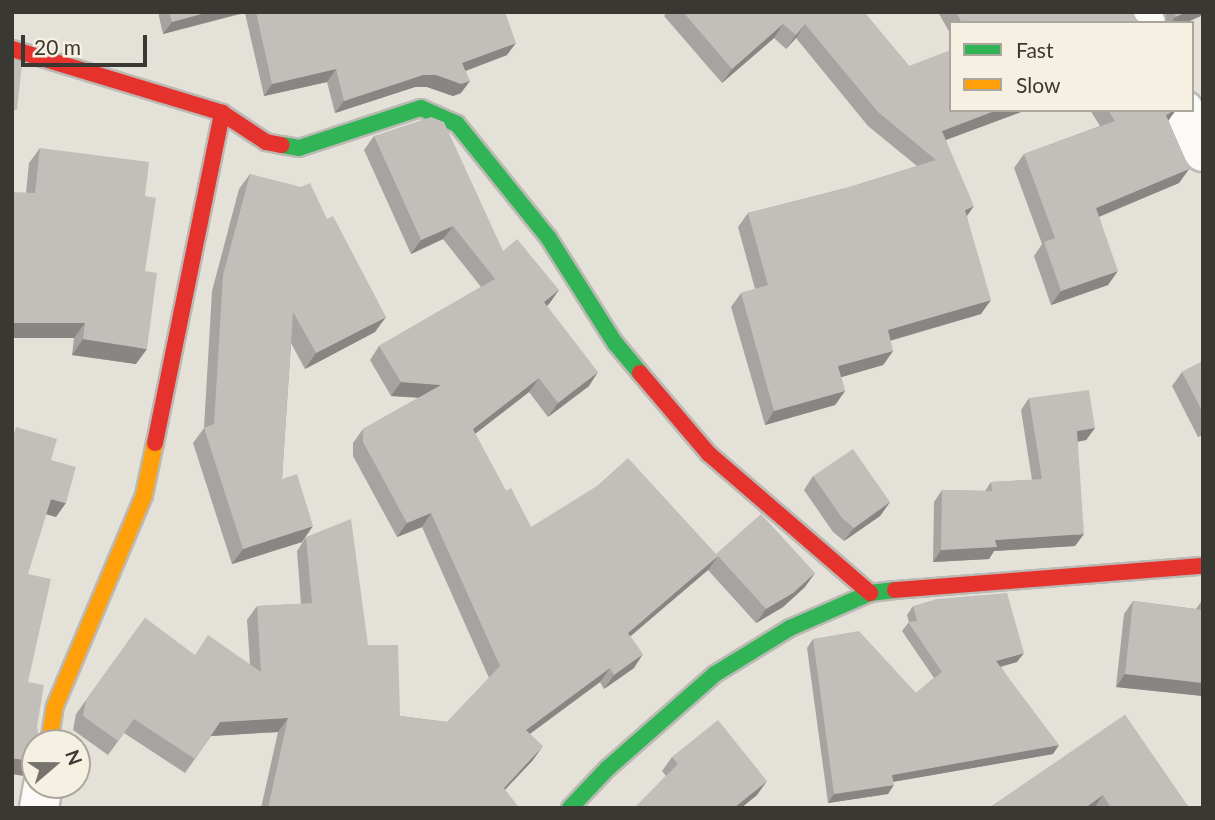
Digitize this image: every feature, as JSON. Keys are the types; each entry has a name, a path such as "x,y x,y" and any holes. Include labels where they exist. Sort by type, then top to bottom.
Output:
{"street":[{"path":"12,49 222,113 266,142 299,148 421,108 438,113 457,124 548,236 615,343 709,454 870,593"},
{"path":"1186,112 1203,152"},
{"path":"51,729 55,706 144,495 222,113"},
{"path":"570,808 608,768 715,674 790,628 870,593 928,585 1203,566"}],"building":[{"path":"169,12 209,12 172,22"},
{"path":"256,12 505,12 516,43 462,63 470,81 461,84 436,75 423,75 344,101 336,69 272,84"},
{"path":"683,12 864,12 909,66 949,51 949,112 992,112 942,131 974,206 965,210 991,300 888,330 893,351 838,366 845,391 774,411 741,293 768,285 748,213 850,187 936,160 878,112 805,24 796,35 783,24 732,69"},
{"path":"956,12 1133,12 1138,21 961,21"},
{"path":"12,60 22,63 17,110 12,110"},
{"path":"1109,112 1171,112 1166,115 1189,169 1096,208 1118,271 1061,291 1044,242 1055,238 1024,154 1115,121"},
{"path":"431,117 444,122 503,251 517,239 559,290 544,302 598,372 558,403 539,378 473,429 506,491 511,488 531,527 597,486 628,458 716,554 761,514 815,573 793,593 766,609 718,556 628,633 643,654 614,675 610,668 526,730 543,746 504,788 519,808 268,808 288,718 220,722 195,759 134,719 118,741 83,716 86,700 145,618 195,655 208,635 261,672 257,606 312,603 306,537 351,519 368,645 398,645 400,716 447,722 500,666 431,513 407,523 363,442 363,429 441,385 401,382 379,346 495,279 453,226 421,240 374,136"},
{"path":"40,148 149,162 145,196 156,198 145,271 157,273 147,349 83,339 85,323 12,323 12,192 35,193"},
{"path":"250,174 301,187 310,183 327,219 333,216 386,317 316,353 293,312 282,479 297,474 313,526 243,549 204,428 214,424 223,275"},
{"path":"1203,361 1203,413 1182,372"},
{"path":"1089,390 1095,428 1077,431 1084,534 995,540 997,547 941,550 942,490 992,491 991,482 1042,479 1029,398"},
{"path":"16,427 57,439 51,460 76,467 66,503 51,499 28,574 51,579 28,682 44,685 38,729 21,729 21,760 12,758 12,441"},
{"path":"853,449 890,502 854,528 842,518 813,476"},
{"path":"1007,593 1024,653 996,661 1059,745 892,775 894,785 834,794 813,639 859,631 916,693 942,672 908,622 917,621 913,606 937,599"},
{"path":"1133,601 1203,610 1203,683 1125,674"},
{"path":"1125,715 1189,808 1111,808 1103,795 1085,808 993,808 992,806"},
{"path":"718,720 767,781 734,808 634,808 678,764 672,757"}],"traffic: fast":[{"path":"282,145 299,148 421,108 457,124 548,237 615,343 640,373"},
{"path":"570,808 608,768 715,674 790,628 870,593 895,590"}],"traffic: slow":[{"path":"51,729 55,706 144,495 155,443"}],"traffic: jam":[{"path":"12,49 222,113 266,142 282,145"},
{"path":"155,443 222,113"},
{"path":"640,373 709,454 870,593"},
{"path":"895,590 1203,566"}]}
